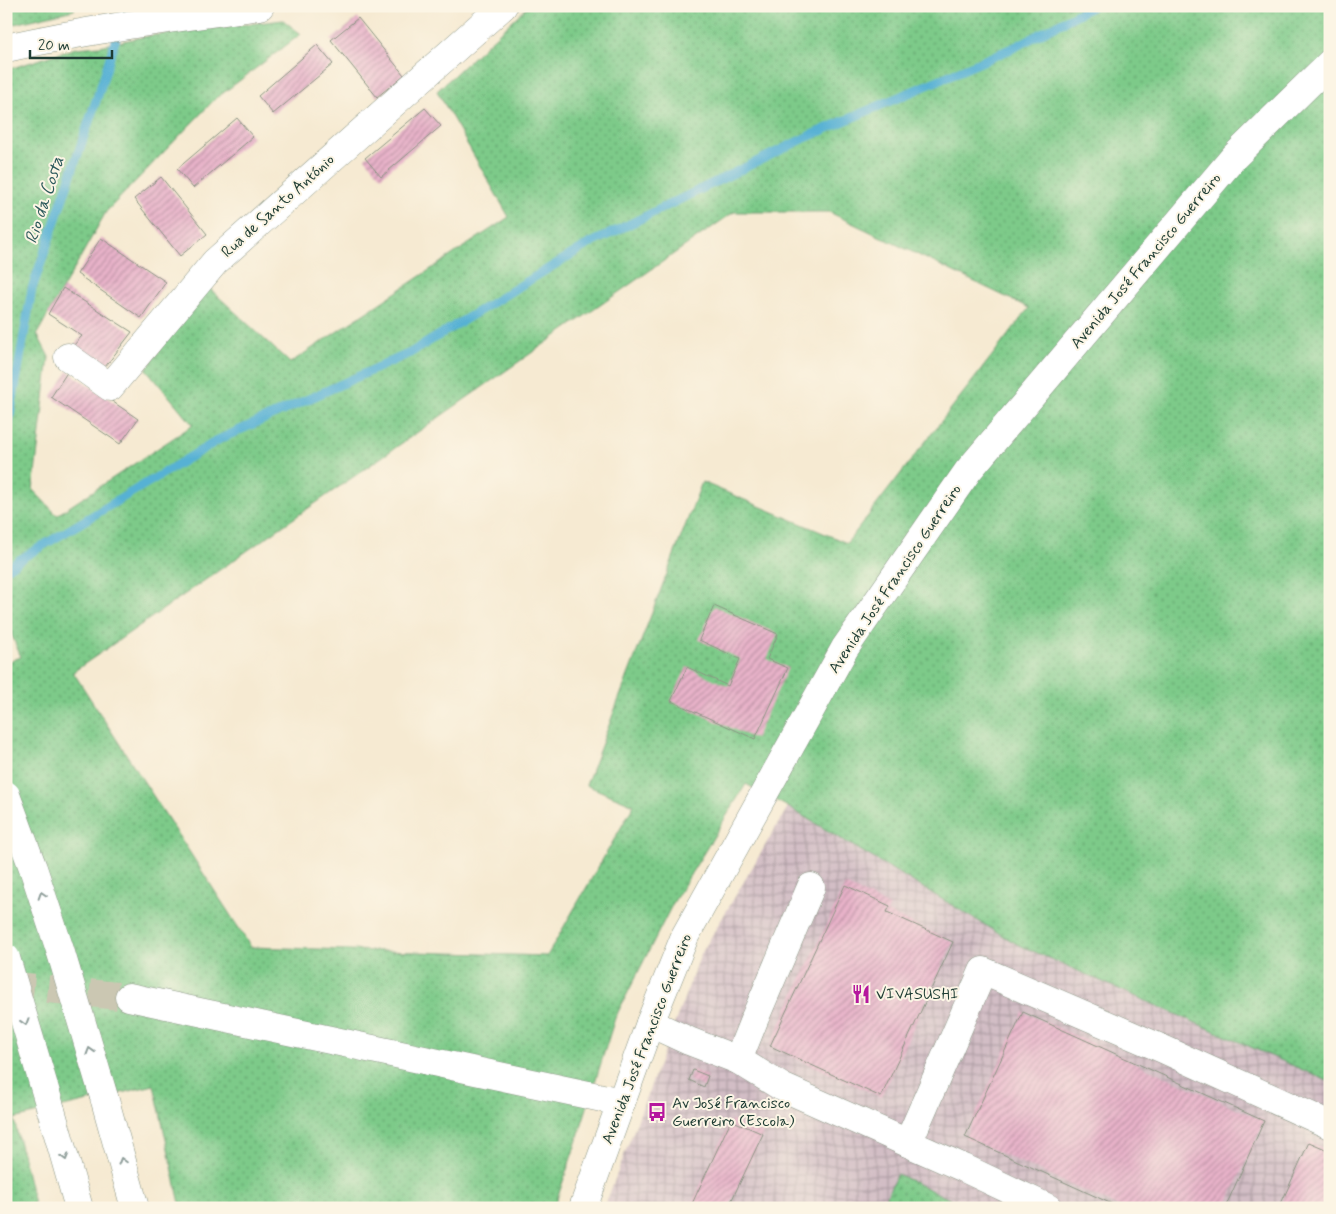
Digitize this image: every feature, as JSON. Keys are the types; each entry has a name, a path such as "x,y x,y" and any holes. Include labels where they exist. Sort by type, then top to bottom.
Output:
{"main road":[{"path":"6,48 154,20 260,6"},
{"name":"Rua de Santo António","path":"68,357 110,387 215,262 503,6"},
{"name":"Avenida José Francisco Guerreiro","path":"583,1208 650,1023 685,936 845,648 968,470 1234,157 1330,64"},
{"path":"6,795 33,868 61,953 136,1208"},
{"path":"738,1060 812,887"},
{"path":"6,958 52,1110 79,1208"},
{"path":"908,1143 983,971 1163,1049 1330,1125"},
{"path":"129,997 621,1102"},
{"path":"650,1023 738,1060 782,1087 964,1168 1048,1208"}],"shaded area":[{"path":"788,807 1017,944 1330,1082 1330,1208 968,1208 897,1174 881,1208 604,1208 701,954"}],"green space":[{"path":"6,6 75,6 74,10 6,26"},
{"path":"528,6 1330,6 1330,1082 1017,944 788,807 746,784 673,903 615,1018 554,1208 181,1208 154,1085 14,1119 35,1208 6,1208 6,662 21,657 6,622 6,70 76,48 99,46 148,36 283,20 301,34 214,100 106,212 37,334 49,357 33,490 57,515 193,425 146,369 207,286 290,363 509,217 437,91","holes":["734,212 829,212 1029,308 847,543 702,482 586,785 634,805 547,956 251,947 73,672"]},
{"path":"897,1174 968,1208 881,1208"}],"building":[{"path":"358,18 404,75 377,97 331,40"},
{"path":"317,45 333,64 273,114 258,96"},
{"path":"425,108 441,126 381,177 365,158"},
{"path":"237,118 253,137 193,188 177,169"},
{"path":"161,177 207,234 180,256 134,199"},
{"path":"101,238 166,282 141,318 77,274"},
{"path":"63,288 132,332 105,367 73,346 82,336 48,314"},
{"path":"68,371 138,419 120,444 51,397"},
{"path":"714,606 778,634 767,659 788,668 755,739 671,701 687,667 728,686 740,659 699,640"},
{"name":"VIVASUSHI","path":"845,885 890,906 887,912 953,942 881,1097 770,1046"},
{"path":"1023,1012 1264,1121 1225,1208 1121,1208 965,1137"},
{"path":"693,1070 708,1076 704,1087 689,1080"},
{"path":"731,1120 763,1134 728,1208 690,1208"},
{"path":"1309,1142 1330,1151 1330,1208 1279,1208"}],"waterway":[{"name":"Rio da Costa","path":"6,439 32,289 126,6"},
{"path":"6,569 220,439 410,353 587,245 807,137 1015,47 1093,6"}],"tunnel":[{"path":"6,985 129,997"}],"place":[{"name":"VIVASUSHI","path":"861,994"},
{"name":"Av José Francisco Guerreiro (Escola)","path":"657,1112"}]}
